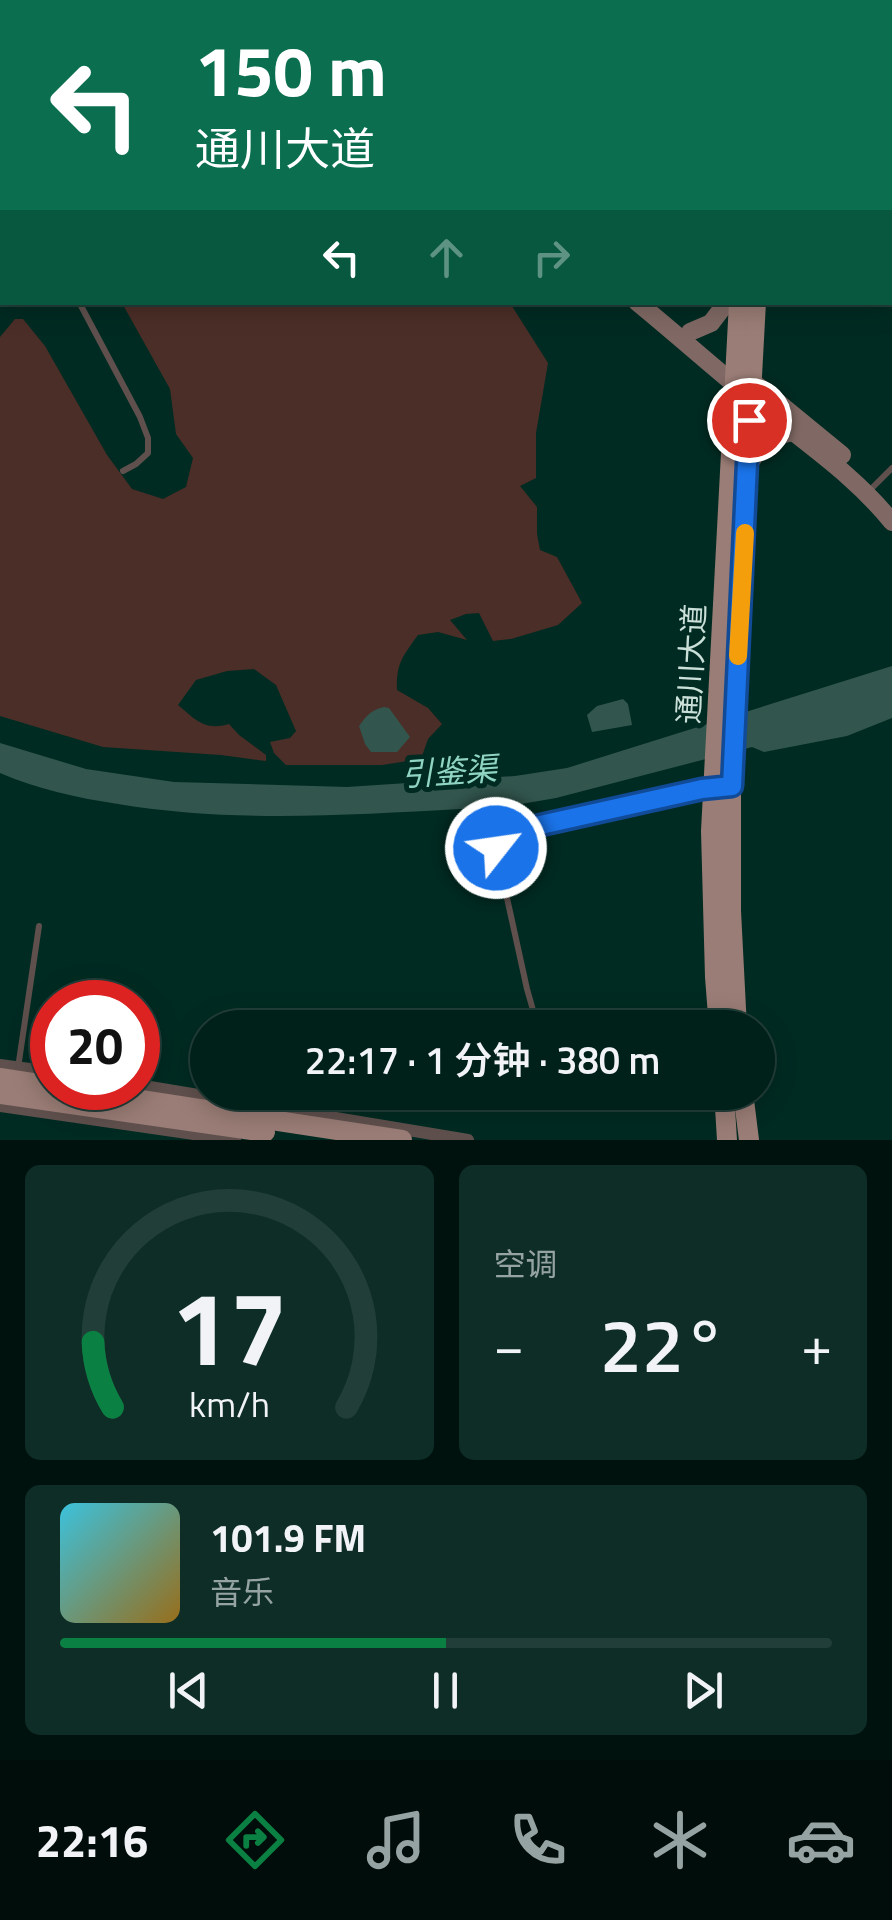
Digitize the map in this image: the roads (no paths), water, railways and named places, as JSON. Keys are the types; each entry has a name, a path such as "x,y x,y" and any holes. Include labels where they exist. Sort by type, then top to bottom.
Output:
{"main road":[{"path":"641,305 871,489 892,522"},
{"path":"658,305 794,432 892,504"},
{"path":"690,332 711,323 725,305"},
{"name":"通川大道","path":"728,695 747,469 739,305"},
{"name":"通川大道","path":"718,1010 711,863 723,777 743,383 756,305"},
{"path":"747,469 764,444 794,432"},
{"name":"通川大道","path":"723,777 736,1010"},
{"path":"98,1110 126,1118 322,1128 409,1137"},
{"path":"155,1110 273,1125"},
{"path":"724,1135 728,1110"},
{"path":"737,1110 749,1140"}],"street":[{"path":"0,1065 9,1080"},
{"path":"160,1092 273,1125"},
{"path":"0,1106 30,1101"},
{"path":"126,1118 235,1140"},
{"path":"409,1137 468,1140"}],"lane":[{"path":"81,305 148,438 148,453 122,471"},
{"path":"871,489 892,468"},
{"path":"533,1010 496,848 498,838 723,777"},
{"path":"9,1080 38,926"}],"water":[{"path":"892,666 892,718 847,736 764,752 752,747 556,798 486,810 486,816 478,819 461,809 289,816 161,810 73,796 0,773 0,743 86,769 174,782 347,787 515,776 567,768"},
{"path":"623,699 628,704 632,725 592,732 587,715 597,706"},
{"path":"384,707 389,708 410,737 397,752 371,752 359,726"}],"water label":[{"name":"引鉴渠","path":"449,771"}]}
